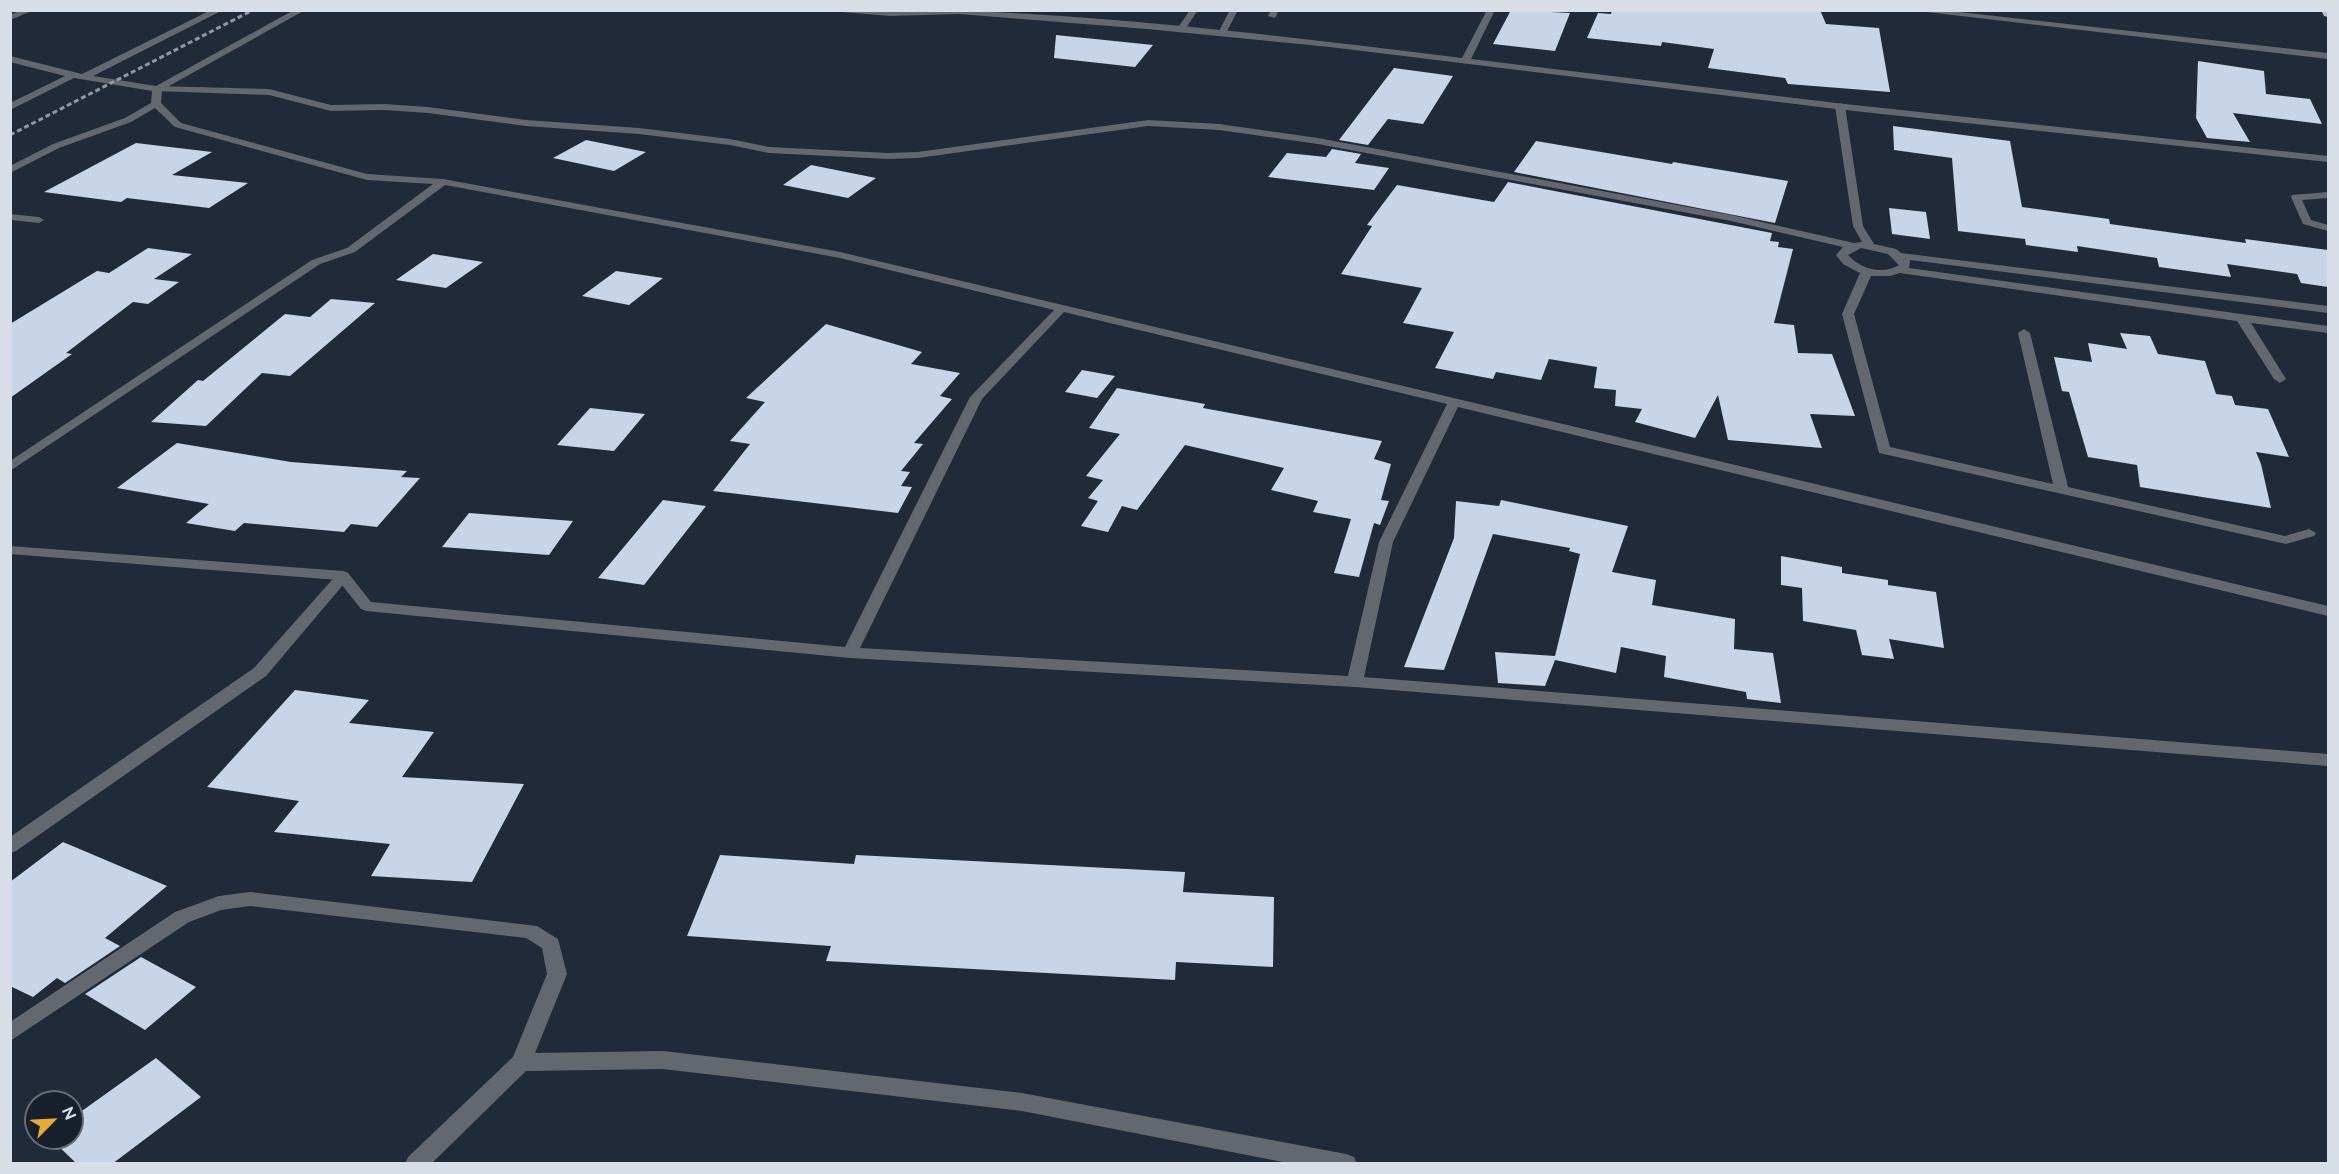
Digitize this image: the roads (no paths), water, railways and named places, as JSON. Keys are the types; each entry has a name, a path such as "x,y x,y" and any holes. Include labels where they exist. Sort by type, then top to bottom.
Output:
{"street":[{"path":"10,18 30,10"},
{"path":"10,107 219,10"},
{"path":"157,89 301,10"},
{"path":"822,10 959,12 1222,33 1466,59 1840,106 2328,159"},
{"path":"1181,29 1194,10"},
{"path":"1222,33 1234,10"},
{"path":"1466,59 1491,10"},
{"path":"1914,10 2328,56"},
{"path":"10,59 78,76 157,89 269,92 331,108 384,107 428,110 526,123 639,131 730,142 769,150 888,156 918,155 1148,123 1219,127 1318,141 1731,218 1852,246 1881,247 1901,256 2328,309"},
{"path":"156,104 157,89"},
{"path":"10,170 56,146 128,120 156,104"},
{"path":"156,104 178,125 367,177 443,182 840,255 2328,611"},
{"path":"1840,106 1858,226 1869,245"},
{"path":"10,467 316,262 351,250 443,182"},
{"path":"2328,195 2296,197 2307,222 2328,228"},
{"path":"10,217 39,220"},
{"path":"1852,246 1842,255 1854,267 1867,271 1891,273 1900,270 1905,266 1905,261 1901,256"},
{"path":"1900,270 2328,330"},
{"path":"1867,271 1848,314 1884,450 2286,540 2309,533"},
{"path":"850,653 976,397 1063,307"},
{"path":"2241,317 2280,379"},
{"path":"2024,333 2062,491"},
{"path":"1355,682 1386,542 1454,402"},
{"path":"10,550 343,576 366,606 850,653 1355,682 2328,760"},
{"path":"10,846 260,672 343,576"},
{"path":"10,1033 182,918 219,903 250,899 530,931 551,944 557,974 521,1062 416,1164"},
{"path":"521,1062 663,1060 1022,1102 1346,1164"}],"railway":[{"path":"10,135 253,10"}]}
